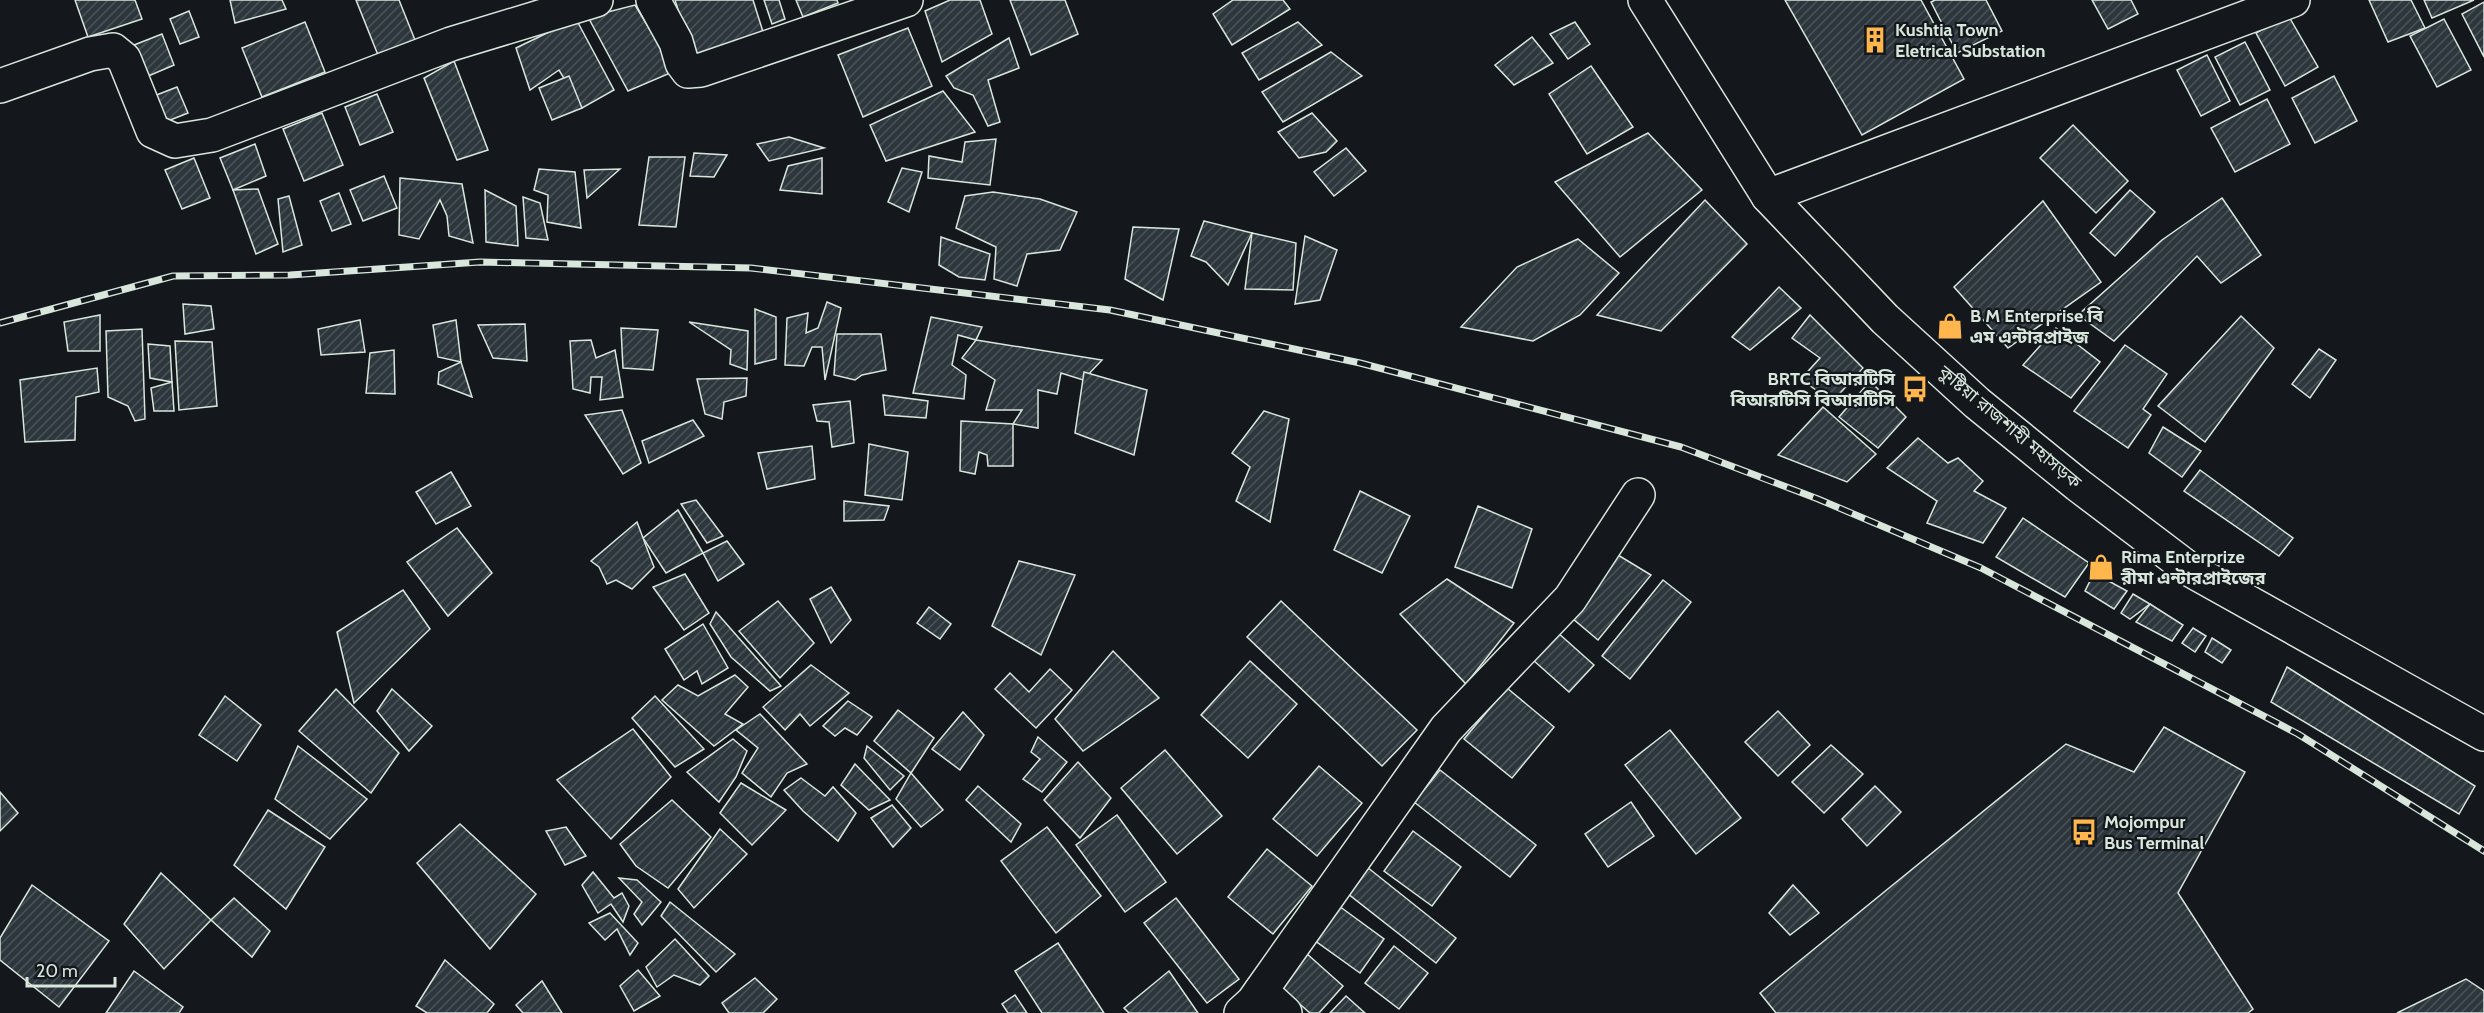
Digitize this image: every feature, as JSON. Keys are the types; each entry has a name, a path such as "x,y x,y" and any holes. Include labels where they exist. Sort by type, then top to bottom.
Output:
{"main road":[{"path":"0,86 90,54 113,50 124,59 153,131 175,141 212,135 451,44 596,0"},
{"path":"653,0 676,42 682,63 688,71 701,70 906,0"},
{"name":"কুষ্টিয়া রাজশাহী মহাসড়ক","path":"1645,0 1768,196 1886,319 1969,396 2151,542 2189,569 2484,734"},
{"path":"1768,196 2241,8 2293,0"},
{"path":"1285,1013 1251,1002 1446,729 1570,599 1638,495"}],"building":[{"path":"75,0 135,0 142,19 88,37"},
{"path":"230,0 282,0 286,9 235,23"},
{"path":"356,0 399,0 417,45 380,60"},
{"path":"675,0 753,0 764,35 693,57"},
{"path":"764,0 779,0 785,19 772,24"},
{"path":"796,0 837,0 838,3 803,17"},
{"path":"950,0 980,0 992,34 942,62 925,11"},
{"path":"1010,0 1065,0 1078,34 1031,55"},
{"path":"1233,0 1283,0 1290,9 1232,45 1213,14"},
{"name":"Kushtia Town Eletrical Substation","path":"1785,0 1921,0 1964,79 1862,135"},
{"path":"1935,0 1986,0 2002,31 1957,53 1931,2"},
{"path":"2092,0 2131,0 2138,14 2108,29"},
{"path":"2369,0 2411,0 2425,28 2388,42"},
{"path":"2424,0 2474,0 2432,18"},
{"path":"2484,2 2484,57 2462,14"},
{"path":"635,5 675,71 628,91 588,17"},
{"path":"189,11 199,37 180,44 170,19"},
{"path":"2288,15 2318,67 2285,86 2256,33"},
{"path":"576,19 614,90 582,108 559,70 530,90 516,48"},
{"path":"2444,19 2471,70 2437,87 2410,36"},
{"path":"305,22 325,72 262,97 242,48"},
{"path":"1298,22 1322,45 1259,80 1242,53"},
{"path":"1575,22 1590,44 1568,59 1550,34"},
{"path":"908,28 932,86 863,117 838,55"},
{"path":"162,34 174,65 146,77 134,45"},
{"path":"1532,37 1553,63 1514,85 1495,65"},
{"path":"1009,38 1019,68 988,80 1000,122 988,126 973,95 954,88 946,76"},
{"path":"2245,42 2270,90 2240,105 2215,57"},
{"path":"1331,52 1362,76 1283,122 1262,92"},
{"path":"2207,55 2230,101 2201,116 2177,70"},
{"path":"454,61 488,150 457,160 424,78"},
{"path":"1591,66 1633,127 1587,154 1549,94"},
{"path":"569,76 582,108 552,120 539,88"},
{"path":"2334,76 2357,121 2315,143 2292,98"},
{"path":"177,87 188,113 160,124 149,98"},
{"path":"943,91 975,132 886,161 870,125"},
{"path":"377,94 393,132 360,145 345,107"},
{"path":"2267,99 2290,144 2235,172 2211,128"},
{"path":"322,113 343,165 304,181 283,129"},
{"path":"1312,113 1337,141 1326,152 1299,158 1278,132"},
{"path":"2073,125 2128,181 2096,213 2040,158"},
{"path":"1648,133 1702,190 1620,257 1555,182"},
{"path":"789,137 824,148 769,161 757,144"},
{"path":"996,139 990,185 928,178 929,156 962,162 965,142"},
{"path":"255,144 266,176 233,190 220,158"},
{"path":"1346,148 1366,171 1334,196 1314,172"},
{"path":"694,153 727,155 714,177 690,176"},
{"path":"649,157 685,157 676,227 639,225"},
{"path":"194,158 210,198 182,209 165,170"},
{"path":"822,158 822,194 780,190 788,166"},
{"path":"902,168 922,172 909,212 888,202"},
{"path":"539,169 575,172 581,228 547,222 548,195 534,190"},
{"path":"620,169 587,198 584,170"},
{"path":"384,176 397,208 363,221 350,190"},
{"path":"400,178 462,184 473,243 449,236 447,216 440,200 419,239 399,235"},
{"path":"258,189 278,244 256,254 233,190"},
{"path":"485,190 516,206 518,246 486,242"},
{"path":"2130,190 2155,212 2115,256 2090,233"},
{"path":"993,192 1040,199 1077,212 1060,250 1027,254 1017,286 994,279 996,247 956,228 965,196"},
{"path":"339,193 351,224 332,231 320,201"},
{"path":"289,196 302,245 283,252 278,199"},
{"path":"523,197 540,203 548,240 526,238"},
{"path":"2222,198 2261,255 2221,283 2197,256 2114,341 2078,315 2162,240"},
{"path":"1705,200 1747,244 1661,331 1597,315"},
{"path":"2043,201 2101,282 2008,348 1954,287"},
{"path":"1204,221 1252,233 1228,285 1206,262 1191,256"},
{"path":"1133,227 1179,229 1163,300 1125,279"},
{"path":"1252,233 1296,243 1293,290 1245,289"},
{"path":"1305,236 1337,250 1320,300 1295,304"},
{"path":"941,237 990,254 985,280 959,277 939,265"},
{"path":"1578,239 1619,273 1580,315 1533,341 1461,327 1517,267"},
{"path":"1779,287 1801,308 1750,350 1732,337"},
{"path":"827,302 841,308 825,380 822,347 812,347 804,366 785,365 787,318 808,313 806,333 818,328"},
{"path":"183,304 211,306 214,329 185,334"},
{"path":"755,309 776,317 776,359 755,364"},
{"path":"100,315 100,351 68,351 64,322"},
{"path":"1810,315 1863,368 1832,402 1801,379 1820,358 1792,338"},
{"path":"2241,316 2274,348 2205,442 2158,406"},
{"path":"931,317 982,327 976,340 958,335 952,365 966,375 964,399 913,393"},
{"path":"360,320 365,352 321,355 318,329"},
{"path":"456,320 461,362 438,357 433,325"},
{"path":"689,322 748,331 747,370 730,364 731,350"},
{"path":"525,324 527,361 493,358 478,325"},
{"path":"621,328 658,330 653,370 623,368"},
{"path":"2056,328 2100,362 2071,398 2023,365"},
{"path":"142,329 145,419 135,421 128,406 108,397 106,331"},
{"path":"837,334 881,334 886,370 862,375 855,380 834,375"},
{"path":"591,340 596,358 615,350 623,397 600,400 602,377 591,377 590,393 573,389 570,341"},
{"path":"976,340 1102,360 1083,380 1061,373 1057,394 1038,390 1038,428 1013,424 1022,410 986,410 995,380 962,358"},
{"path":"175,341 212,342 217,406 179,410"},
{"path":"148,344 170,346 172,382 150,378"},
{"path":"2125,345 2167,374 2143,409 2151,415 2128,448 2074,411"},
{"path":"2319,349 2336,360 2310,398 2292,384"},
{"path":"394,350 395,394 366,393 370,353"},
{"path":"461,362 472,397 438,384 439,372"},
{"path":"97,368 99,392 76,397 75,440 25,442 20,380"},
{"path":"1084,372 1147,390 1134,455 1075,433"},
{"path":"747,378 746,396 724,402 722,419 705,414 697,379"},
{"path":"1870,381 1906,417 1878,448 1839,417"},
{"path":"172,382 174,411 154,411 151,388"},
{"path":"883,395 928,401 926,418 885,415"},
{"path":"850,401 854,443 832,447 829,422 817,421 813,405"},
{"path":"1823,407 1876,454 1847,482 1778,455"},
{"path":"622,410 641,463 623,474 585,415"},
{"path":"1264,411 1289,419 1270,522 1236,501 1250,467 1232,453"},
{"path":"693,420 704,436 649,463 642,441"},
{"path":"961,421 1013,424 1013,466 988,466 987,455 979,452 975,474 960,471"},
{"path":"2163,427 2201,451 2182,477 2149,453"},
{"path":"1918,438 1948,463 1958,458 1983,481 1974,491 2006,508 1983,543 1927,523 1937,501 1887,468"},
{"path":"869,444 908,452 902,500 865,495"},
{"path":"812,446 815,479 767,489 758,453"},
{"path":"2200,470 2293,538 2279,556 2184,491"},
{"path":"451,472 471,506 436,524 416,492"},
{"path":"1360,491 1410,516 1382,573 1334,550"},
{"path":"696,500 723,536 707,543 681,504"},
{"path":"844,501 889,506 884,520 844,521"},
{"path":"1478,506 1532,529 1512,588 1455,567"},
{"path":"678,510 703,553 666,573 643,538"},
{"path":"2023,518 2089,563 2065,597 1996,557"},
{"path":"637,522 654,567 632,589 616,580 607,584 599,567 591,561"},
{"path":"457,528 492,573 448,616 407,562"},
{"path":"727,541 744,564 718,581 703,553"},
{"path":"1613,552 1651,575 1598,640 1572,618"},
{"path":"1019,561 1075,575 1041,655 992,626"},
{"path":"2094,573 2127,591 2114,609 2085,591"},
{"path":"685,574 709,613 684,630 653,587"},
{"path":"1447,579 1514,623 1466,684 1400,614"},
{"path":"1663,580 1691,602 1630,679 1602,656"},
{"path":"831,587 851,620 831,643 810,599"},
{"path":"403,590 430,629 354,703 337,632"},
{"path":"2133,594 2150,604 2130,619 2121,613"},
{"path":"778,601 814,643 780,678 739,631"},
{"path":"1281,601 1417,730 1382,766 1247,637"},
{"path":"2150,604 2183,625 2172,641 2136,622"},
{"path":"929,607 951,624 940,639 917,623"},
{"path":"716,612 781,686 770,691 731,657 710,624"},
{"path":"703,624 728,668 702,684 697,671 684,680 665,649"},
{"path":"2193,628 2206,636 2195,652 2182,643"},
{"path":"1557,632 1594,665 1569,692 1533,660"},
{"path":"2212,638 2231,650 2222,663 2205,652"},
{"path":"1113,651 1159,698 1083,751 1055,719"},
{"path":"1250,661 1297,704 1248,758 1201,715"},
{"path":"811,665 849,693 810,726 800,714 785,730 763,707"},
{"path":"2287,667 2475,786 2459,814 2271,702"},
{"path":"1050,669 1072,690 1036,728 995,689 1010,673 1029,692"},
{"path":"735,675 748,687 725,714 743,724 714,746 662,700 678,685 698,696"},
{"path":"1507,688 1554,727 1512,778 1464,739"},
{"path":"336,689 399,753 371,793 299,731"},
{"path":"392,689 432,726 409,751 377,711"},
{"path":"225,696 261,725 237,761 199,735"},
{"path":"655,696 704,749 675,767 632,718"},
{"path":"848,701 872,717 857,735 845,728 835,736 823,726"},
{"path":"898,710 934,738 911,773 874,741"},
{"path":"1778,711 1810,745 1778,776 1745,742"},
{"path":"963,712 984,735 960,770 932,749"},
{"path":"760,714 807,764 787,773 771,797 742,773 758,748 736,730"},
{"name":"Mojompur Bus Terminal","path":"2164,727 2245,772 2178,893 2253,1009 2248,1013 1776,1013 1760,993 2066,744 2134,772"},
{"path":"633,729 671,777 611,839 557,780"},
{"path":"1670,730 1741,818 1696,854 1625,765"},
{"path":"1038,737 1067,762 1042,792 1023,779 1040,759 1031,752"},
{"path":"733,739 747,751 736,777 719,802 687,772"},
{"path":"1831,745 1863,774 1824,813 1792,782"},
{"path":"298,746 367,799 330,839 275,799"},
{"path":"867,746 904,776 890,790 864,758"},
{"path":"1165,750 1222,816 1177,854 1121,788"},
{"path":"1078,762 1111,798 1080,838 1044,800"},
{"path":"855,764 890,800 869,810 841,785"},
{"path":"1319,766 1362,803 1317,856 1273,819"},
{"path":"1440,770 1536,845 1510,877 1414,802"},
{"path":"911,773 943,810 921,827 896,799"},
{"path":"801,778 825,796 833,787 856,813 838,841 803,811 784,790"},
{"path":"741,783 786,810 752,845 720,813"},
{"path":"978,786 1021,824 1011,842 966,800"},
{"path":"1875,786 1901,812 1867,846 1842,819"},
{"path":"0,792 18,813 0,831"},
{"path":"672,800 711,837 668,888 636,866 620,844"},
{"path":"1631,802 1654,836 1608,867 1585,834"},
{"path":"892,805 911,828 893,847 871,818"},
{"path":"268,810 325,847 286,909 234,865"},
{"path":"1117,815 1166,882 1125,912 1076,845"},
{"path":"460,824 536,894 490,949 417,863"},
{"path":"566,827 586,856 565,865 546,831"},
{"path":"1047,827 1101,896 1056,933 1001,861"},
{"path":"720,829 747,854 694,908 678,889"},
{"path":"1413,831 1461,867 1432,906 1384,871"},
{"path":"1267,849 1312,886 1273,934 1228,897"},
{"path":"1367,867 1456,938 1436,963 1347,893"},
{"path":"593,872 614,898 622,893 629,906 623,922 611,904 598,913 582,885"},
{"path":"161,873 211,920 164,969 124,924"},
{"path":"619,878 637,880 661,902 642,925 634,914 642,902"},
{"path":"32,885 109,941 59,1007 0,960 0,938"},
{"path":"1793,885 1819,913 1790,935 1769,913"},
{"path":"234,898 270,931 252,957 211,920"},
{"path":"1176,898 1239,979 1207,1003 1144,923"},
{"path":"670,902 735,954 716,972 661,916"},
{"path":"1339,906 1384,939 1360,973 1314,940"},
{"path":"610,913 638,943 630,955 617,929 605,940 589,923"},
{"path":"675,939 709,976 700,985 674,975 657,987 646,967"},
{"path":"1058,943 1104,1013 1042,1013 1015,971"},
{"path":"1394,946 1428,973 1399,1009 1365,983"},
{"path":"1306,953 1343,986 1319,1013 1310,1013 1278,985"},
{"path":"445,960 494,1004 487,1013 427,1013 416,1006"},
{"path":"638,970 660,996 634,1011 620,986"},
{"path":"134,971 183,1007 179,1013 106,1013"},
{"path":"1169,971 1198,1013 1129,1013 1124,1008"},
{"path":"755,978 777,999 763,1013 729,1013 722,1003"},
{"path":"2466,979 2484,991 2484,1013 2397,1013"},
{"path":"542,981 562,1013 523,1013 516,1005"},
{"path":"1015,995 1027,1013 1008,1013 1002,1004"},
{"path":"1346,996 1365,1013 1330,1013"}],"railway":[{"path":"0,323 173,276 290,275 480,262 751,268 1110,310 1360,363 1681,447 1818,499 1981,568 2298,734 2484,851"}],"place":[{"name":"Kushtia Town Eletrical Substation","path":"1875,40"},
{"name":"B M Enterprise বি এম এন্টারপ্রাইজ","path":"1950,326"},
{"name":"BRTC বিআরটিসি বিআরটিসি বিআরটিসি","path":"1915,389"},
{"name":"Rima Enterprize রীমা এন্টারপ্রাইজের","path":"2101,567"},
{"name":"Mojompur Bus Terminal","path":"2084,832"}]}
